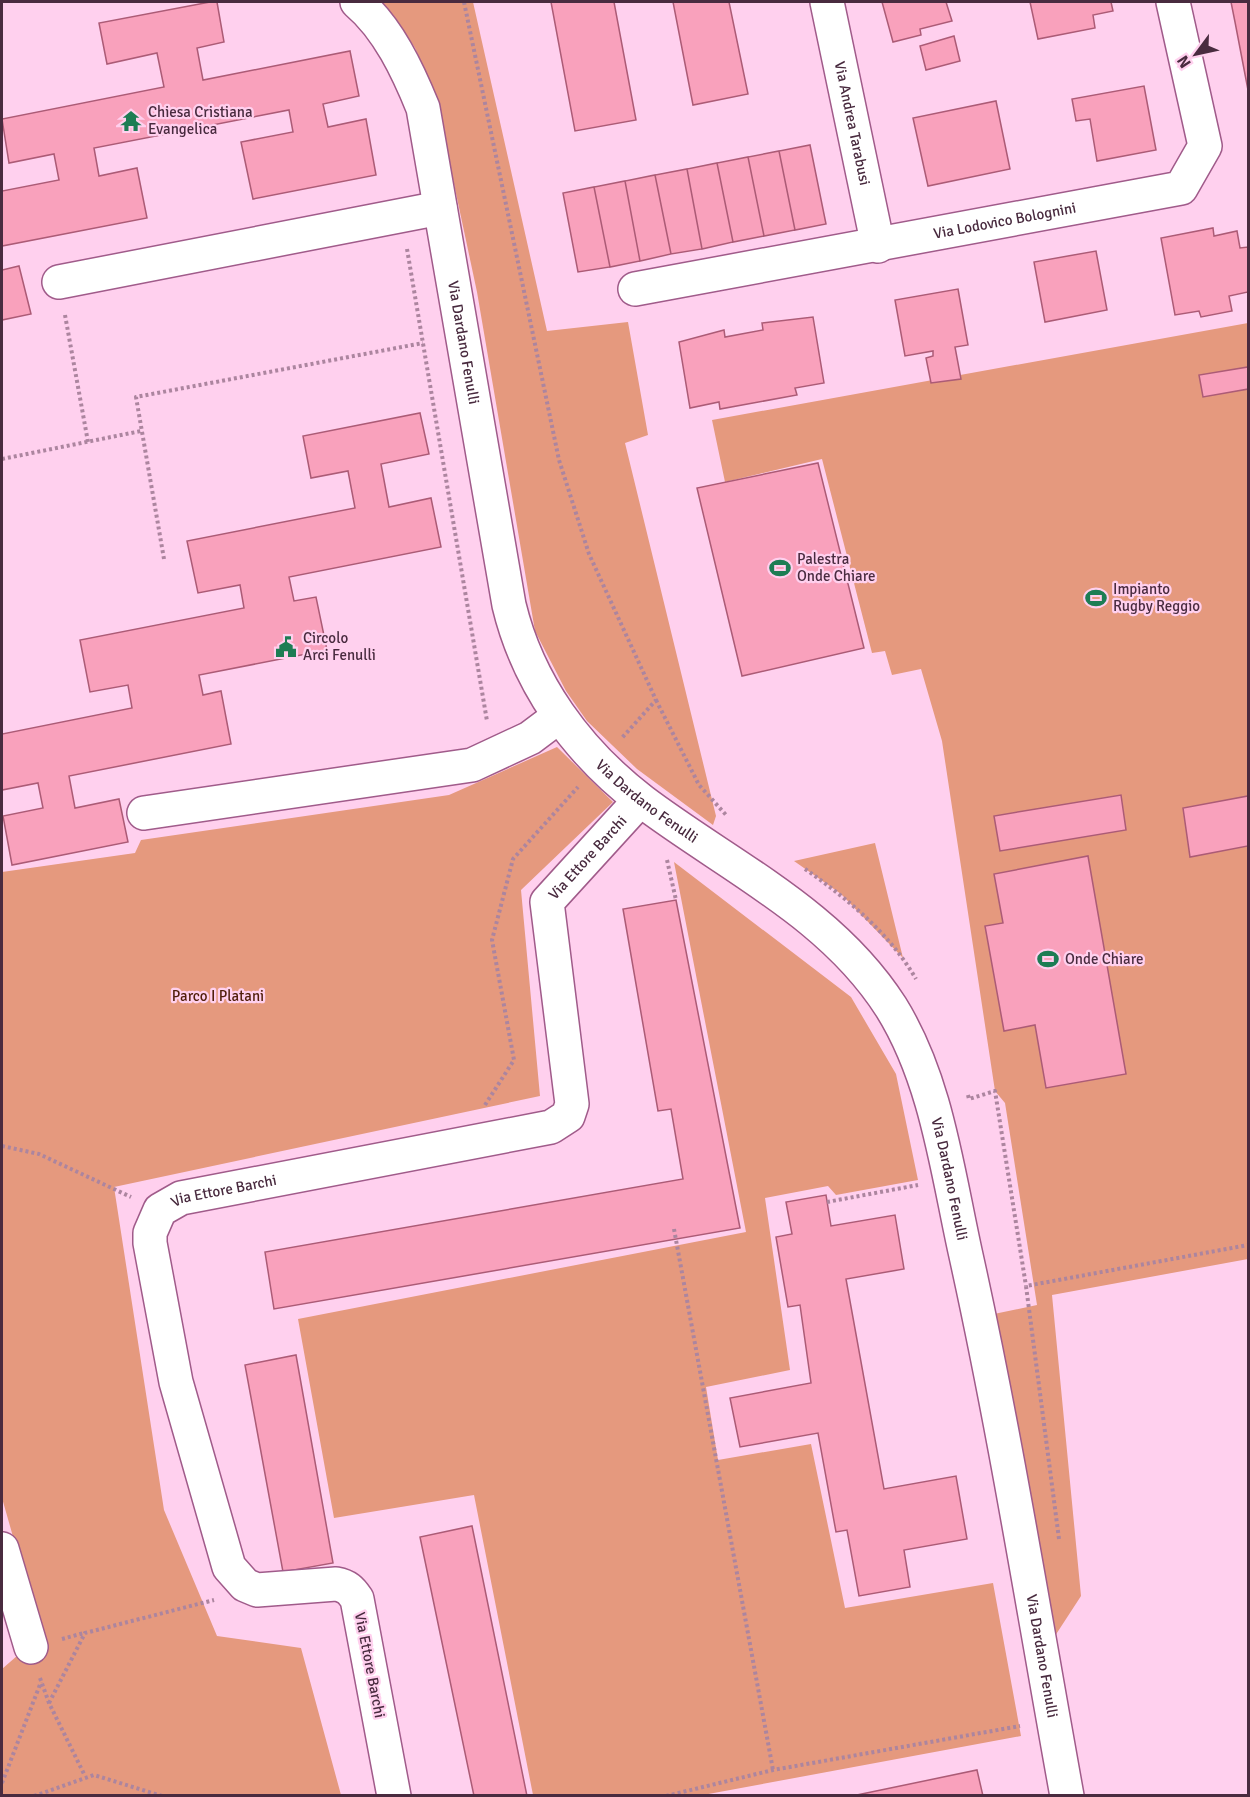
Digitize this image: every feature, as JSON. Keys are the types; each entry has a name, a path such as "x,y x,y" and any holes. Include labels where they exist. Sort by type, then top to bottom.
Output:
{"street":[{"name":"Via Dardano Fenulli","path":"357,2 378,27 410,77 423,108 513,623 528,664 558,717 640,800 812,918 870,977 892,1010 922,1072 948,1172 997,1403 1067,1796"},
{"name":"Via Andrea Tarabusi","path":"827,2 878,246"},
{"name":"Via Lodovico Bolognini","path":"635,289 878,246 1181,188 1205,146 1173,2"},
{"path":"59,282 440,208"},
{"path":"144,813 472,765 530,738 558,717"},
{"name":"Via Ettore Barchi","path":"394,1796 357,1599 353,1592 346,1585 336,1584 257,1590 245,1585 229,1567 176,1382 150,1243 154,1220 160,1210 181,1198 551,1127 563,1121 572,1104 548,902 553,893 640,800"},
{"path":"2,1549 31,1647"}],"path":[{"path":"401,216 493,757"},
{"path":"59,282 88,442"},
{"path":"164,559 136,397 423,343"},
{"path":"2,459 141,431"},
{"path":"2,1146 39,1154 160,1210"},
{"path":"827,1202 927,1183 948,1172"},
{"path":"674,1228 773,1770"},
{"path":"1059,1543 1026,1286 1248,1245"},
{"path":"49,1703 85,1632 257,1590"},
{"path":"31,1647 49,1703 85,1776"},
{"path":"2,1783 41,1681"},
{"path":"666,1796 773,1770 1010,1727 1054,1723"},
{"path":"34,1796 85,1776 102,1776 162,1796"}],"green space":[{"path":"380,2 473,2 547,331 628,322 648,435 625,443 716,816 713,825 637,769 587,721 566,691 535,631 477,292 434,90 415,48 394,16"},
{"path":"1248,323 1248,1259 1052,1295 1081,1596 1053,1639 994,1314 1037,1305 1005,1103 995,1091 942,741 921,669 892,675 885,651 872,653 822,459 725,482 712,420"},
{"name":"Parco I Platani","path":"557,747 613,802 521,890 540,1096 114,1187 164,1510 217,1636 301,1648 341,1795 2,1795 2,1669 41,1635 2,1498 2,872 135,853 141,840 449,795"},
{"path":"875,843 903,958 841,894 794,861"},
{"path":"674,862 851,997 896,1074 918,1180 836,1195 828,1186 765,1198 790,1370 706,1387 718,1460 811,1444 845,1608 993,1583 1021,1736 703,1795 533,1795 474,1495 334,1518 298,1319 746,1232"}],"building":[{"path":"217,2 224,42 197,48 203,80 350,51 359,96 323,104 328,127 366,119 376,175 253,199 241,142 293,132 289,110 94,148 99,176 137,168 147,218 2,246 2,191 59,180 54,154 9,163 2,119 164,87 157,53 107,64 99,23"},
{"path":"551,2 614,2 636,120 575,131"},
{"path":"673,2 729,2 748,94 693,105"},
{"path":"882,2 946,2 952,21 920,29 921,35 893,42"},
{"path":"1030,2 1111,2 1113,11 1093,15 1095,28 1038,39"},
{"path":"1231,2 1248,2 1248,90 1235,22"},
{"path":"954,36 960,61 926,70 920,46"},
{"path":"1144,86 1156,150 1097,161 1090,119 1076,121 1072,99"},
{"path":"996,101 1010,169 928,186 913,118"},
{"path":"810,145 826,224 795,230 779,151"},
{"path":"779,151 795,230 764,236 748,157"},
{"path":"748,157 764,236 733,242 717,163"},
{"path":"717,163 733,242 702,249 687,169"},
{"path":"687,169 702,249 671,254 655,175"},
{"path":"655,175 671,254 640,261 625,181"},
{"path":"625,181 640,261 610,267 594,187"},
{"path":"594,187 610,267 578,272 563,193"},
{"path":"1213,228 1214,236 1237,231 1240,248 1248,247 1248,292 1229,296 1232,311 1201,317 1199,311 1175,315 1161,238"},
{"path":"1096,251 1107,310 1045,322 1034,262"},
{"path":"19,266 31,314 2,320 2,270"},
{"path":"958,289 968,345 955,347 961,379 931,383 926,358 933,356 933,351 905,356 895,300"},
{"path":"813,317 824,383 795,388 797,395 720,409 719,402 690,408 679,342 724,330 725,337 763,330 762,323"},
{"path":"1248,367 1248,389 1203,397 1199,375"},
{"path":"420,413 429,454 381,464 389,507 431,498 441,547 289,577 294,601 316,597 327,650 199,675 203,695 221,691 231,744 69,776 75,808 119,799 128,842 12,865 3,816 43,808 38,783 2,790 2,734 132,708 128,685 90,692 80,640 244,608 240,585 198,593 187,541 355,508 348,471 311,478 303,436"},
{"name":"Palestra Onde Chiare","path":"818,463 864,648 742,676 697,488"},
{"path":"1121,795 1126,830 1000,851 994,816"},
{"path":"1248,796 1248,846 1190,857 1183,808"},
{"name":"Onde Chiare","path":"1088,856 1126,1074 1046,1088 1035,1025 1004,1031 985,926 1003,923 994,874"},
{"path":"676,900 740,1228 274,1309 265,1252 683,1179 671,1109 658,1111 623,909"},
{"path":"826,1195 831,1226 895,1215 904,1269 846,1279 884,1489 956,1476 967,1539 904,1550 910,1587 859,1596 847,1530 836,1532 818,1433 740,1447 730,1398 811,1383 800,1305 788,1307 776,1237 792,1234 786,1202"},
{"path":"296,1355 333,1563 283,1572 245,1365"},
{"path":"472,1526 527,1796 474,1796 420,1537"},
{"path":"977,1770 983,1796 852,1796"}],"place":[{"name":"Chiesa Cristiana Evangelica","path":"131,121"},
{"name":"Palestra Onde Chiare","path":"780,568"},
{"name":"Impianto Rugby Reggio","path":"1096,598"},
{"name":"Circolo Arci Fenulli","path":"286,647"},
{"name":"Onde Chiare","path":"1048,959"}]}
